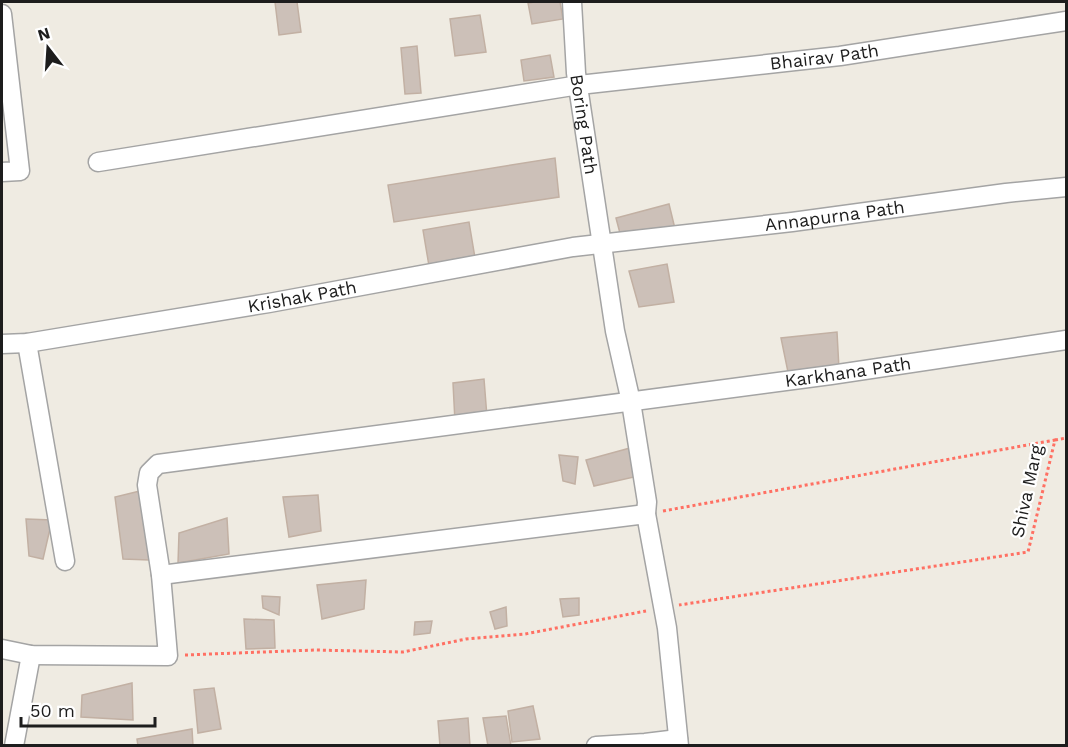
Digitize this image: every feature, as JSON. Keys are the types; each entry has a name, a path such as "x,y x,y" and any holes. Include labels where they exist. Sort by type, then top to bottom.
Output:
{"street":[{"name":"Boring Path","path":"572,2 579,85 615,331 631,402 647,502 646,514 667,628 678,742"},
{"path":"2,14 20,171 2,172"},
{"name":"Bhairav Path","path":"98,162 579,85 840,56 1066,21"},
{"name":"Annapurna Path","path":"603,245 1066,187"},
{"name":"Krishak Path","path":"2,344 27,343 269,303 573,247 603,245"},
{"name":"Karkhana Path","path":"161,575 147,485 149,473 158,464 831,375 1066,340"},
{"path":"27,343 65,561"},
{"path":"2,649 31,655 168,656 161,575 646,514"},
{"path":"14,746 31,655"},
{"path":"596,746 678,742"}],"path":[{"path":"1055,440 1066,438"},
{"name":"Shiva Marg","path":"646,514 1055,440 1028,552 662,608"},
{"path":"168,656 315,650 403,652 466,639 525,634 662,608"}],"building":[{"path":"275,2 297,2 301,32 279,35"},
{"path":"560,2 563,19 532,24 528,3"},
{"path":"480,15 486,52 455,56 450,19"},
{"path":"417,46 421,93 405,94 401,48"},
{"path":"550,55 554,77 524,81 521,60"},
{"path":"555,158 559,197 394,222 388,185"},
{"path":"669,204 676,233 622,241 616,218"},
{"path":"469,222 475,258 429,266 423,230"},
{"path":"667,264 674,302 639,307 629,271"},
{"path":"837,332 839,369 789,377 781,338"},
{"path":"484,379 487,417 455,422 453,383"},
{"path":"630,448 634,477 594,486 586,460"},
{"path":"559,455 578,457 575,484 563,481"},
{"path":"144,490 149,560 123,559 115,497"},
{"path":"318,495 321,531 289,537 283,497"},
{"path":"227,518 229,554 178,563 179,533"},
{"path":"26,519 52,520 43,559 29,556"},
{"path":"366,580 364,609 322,619 317,585"},
{"path":"262,596 280,597 279,615 263,608"},
{"path":"579,598 579,615 563,617 560,599"},
{"path":"506,607 507,626 495,629 490,612"},
{"path":"244,619 274,620 275,648 246,649"},
{"path":"432,621 430,633 414,635 415,622"},
{"path":"132,683 133,720 81,717 82,695"},
{"path":"214,688 221,729 198,733 194,690"},
{"path":"533,706 540,739 512,742 508,711"},
{"path":"506,716 511,746 488,746 483,718"},
{"path":"468,718 470,746 440,746 438,721"},
{"path":"192,729 193,746 138,746 137,739"}]}
